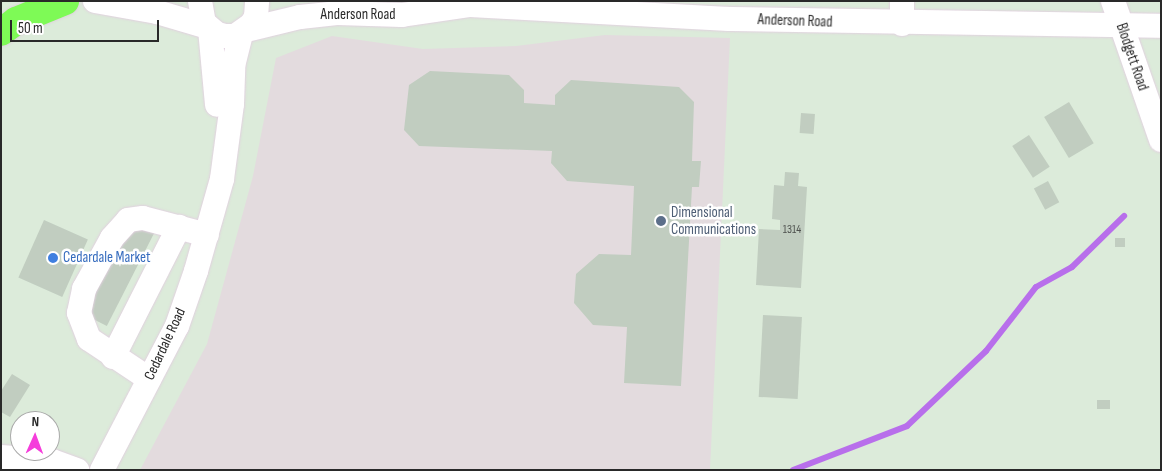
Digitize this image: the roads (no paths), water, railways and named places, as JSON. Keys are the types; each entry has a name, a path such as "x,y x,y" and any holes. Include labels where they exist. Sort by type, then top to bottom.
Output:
{"highway":[{"path":"1,32 16,21 65,1"}],"street":[{"path":"95,1 157,12 209,28"},
{"name":"Cedardale Road","path":"102,470 176,326 207,235 217,102 209,28 201,15 200,1"},
{"name":"Cedardale Road","path":"210,212 222,179 232,104 233,66 244,31 256,17 256,1"},
{"path":"902,1 902,24"},
{"name":"Blodgett Road","path":"1113,1 1161,140"},
{"name":"Anderson Road","path":"209,28 225,36 300,17 337,13 402,15 462,3 729,19 902,24 1120,24 1161,26"},
{"path":"149,379 113,357 89,339 82,327 79,313 84,290 112,238 128,220 143,218 207,235"},
{"path":"113,357 179,227"},
{"path":"1,457 52,461 77,470"}],"waterway":[{"path":"793,470 907,426 986,351 1036,287 1072,267 1124,216"}],"place":[{"name":"Dimensional Communications","path":"661,221"},
{"name":"Cedardale Market","path":"53,258"}]}
